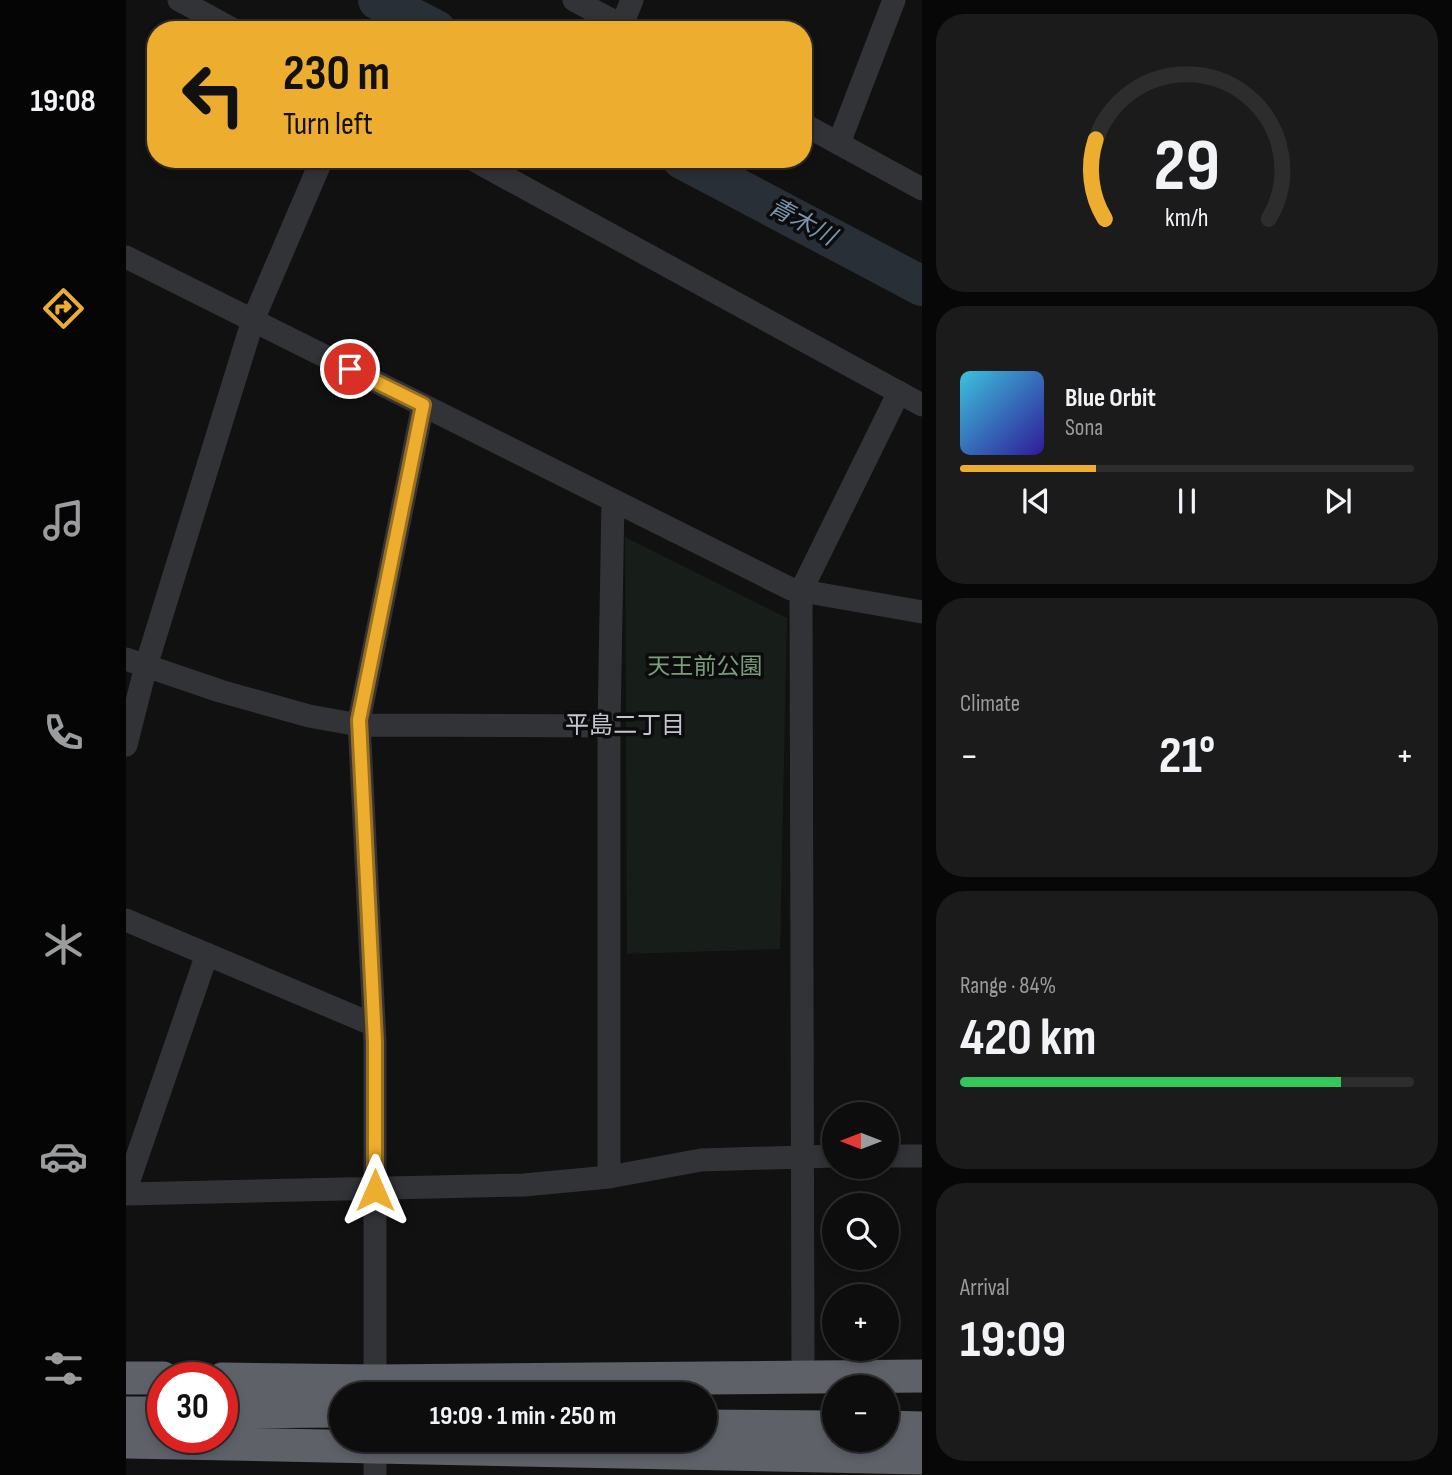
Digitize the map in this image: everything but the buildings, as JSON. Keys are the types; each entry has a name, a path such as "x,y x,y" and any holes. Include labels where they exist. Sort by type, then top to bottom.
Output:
{"highway":[{"path":"238,1379 375,1381 922,1376"},
{"path":"126,1378 147,1378"},
{"path":"717,1409 822,1410"},
{"path":"899,1410 922,1410"},
{"path":"238,1412 329,1411"},
{"path":"126,1413 147,1413"},
{"path":"126,1425 147,1425"},
{"path":"238,1425 329,1425"},
{"path":"717,1426 822,1427"},
{"path":"899,1427 922,1428"},
{"path":"126,1442 922,1458"},
{"path":"126,1455 375,1462 805,1462 922,1448"}],"street":[{"path":"179,0 218,21"},
{"path":"574,0 613,21"},
{"path":"628,21 632,0"},
{"path":"839,143 894,0"},
{"path":"812,129 922,189"},
{"path":"126,745 136,662 253,320 318,168"},
{"path":"488,168 922,405"},
{"path":"126,257 792,589 922,612"},
{"path":"803,1377 801,591 899,392"},
{"path":"375,1381 374,1025 359,725 423,405"},
{"path":"609,1177 609,726 613,500"},
{"path":"136,662 309,716 359,725 609,726"},
{"path":"126,920 374,1025"},
{"path":"208,954 126,1191 375,1190 524,1185 609,1177 701,1160 822,1156"},
{"path":"900,1156 922,1156"}],"green space":[{"name":"天王前公園","path":"625,537 787,618 780,949 627,954"}],"waterway":[{"name":"青木川","path":"378,0 419,21"},
{"name":"青木川","path":"699,168 922,286"}],"district":[{"name":"平島二丁目","path":"625,725"}],"route":[{"path":"350,369 423,405 359,720 375,1042 375,1190"}]}
